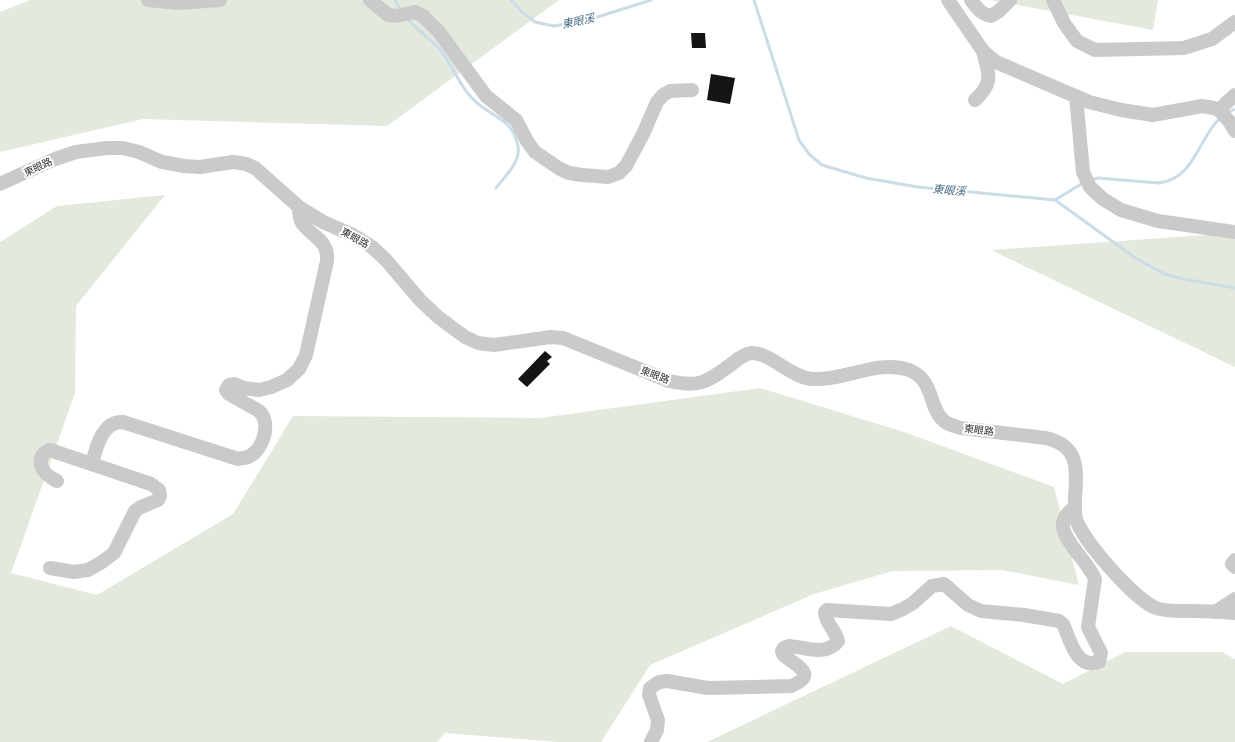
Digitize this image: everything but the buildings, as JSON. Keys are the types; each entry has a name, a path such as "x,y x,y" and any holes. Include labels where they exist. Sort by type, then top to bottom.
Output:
{"street":[{"path":"148,0 178,4 220,0"},
{"path":"370,0 388,14 396,16 415,12 424,16 439,32 486,96 516,120 527,142 535,152 560,169 569,173 608,177 619,173 626,166 643,134 657,102 663,95 670,90 692,90"},
{"path":"948,0 983,51 996,62 1090,102 1121,110 1154,115 1202,106 1214,108 1220,111 1235,131"},
{"path":"971,0 979,11 985,15 991,16 999,11 1010,0"},
{"path":"1053,0 1064,23 1077,41 1094,50 1184,48 1212,39 1235,22"},
{"path":"974,100 983,92 988,83 988,74 983,51"},
{"path":"1220,111 1235,95"},
{"path":"1076,96 1083,172 1090,187 1099,195 1121,210 1151,219 1235,232"},
{"name":"東眼路","path":"0,184 55,159 76,152 106,148 123,148 139,152 162,162 184,166 200,167 233,162 246,164 255,168 299,207 323,222 353,234 372,247 386,260 420,300 438,317 465,337 478,343 494,345 551,337 562,338 669,381 685,385 698,384 709,380 742,356 751,353 768,358 799,376 812,379 827,379 880,368 909,370 924,380 938,413 951,425 961,428 1046,438 1056,440 1065,446 1071,453 1075,462 1075,517 1080,529 1135,594 1145,602 1156,608 1170,610 1235,614"},
{"path":"92,464 95,451 103,433 110,425 116,422 123,422 238,459 249,457 258,448 266,430 265,421 262,414 260,411 228,394 226,390 229,385 234,384 244,388 259,390 271,387 287,380 299,370 306,355 328,254 322,242 302,222 299,207"},
{"path":"50,568 74,572 88,570 102,562 114,553 129,519 135,511 140,506 158,500 160,496 159,490 150,484 50,450 44,452 41,456 43,470 57,481"},
{"path":"651,742 657,730 658,720 649,695 650,688 654,684 667,681 708,688 791,686 798,683 802,679 803,673 801,667 783,654 782,651 784,648 796,646 824,650 835,645 838,641 825,616 825,612 827,610 891,614 913,603 932,586 940,584 944,584 968,605 981,612 1024,615 1059,622 1063,624 1076,654 1088,663 1099,662 1101,653 1088,627 1095,579 1093,572 1064,531 1064,519 1075,507"},
{"path":"1235,560 1232,564 1235,567"},
{"path":"1215,612 1235,599"}],"shaded area":[{"path":"30,0 559,0 387,126 143,119 0,152 0,12"},
{"path":"990,0 1158,0 1153,30"},
{"path":"165,195 76,306 75,393 11,573 97,595 233,514 293,416 540,418 760,388 904,432 1054,487 1079,585 1002,570 893,571 814,594 650,665 601,742 559,742 445,733 437,742 0,742 0,242 57,206"},
{"path":"1235,233 1235,367 991,250"},
{"path":"951,626 1063,684 1125,652 1222,652 1235,659 1235,742 707,742"}],"waterway":[{"path":"395,0 401,11"},
{"name":"東眼溪","path":"511,0 522,12 535,22 554,26 588,20 651,0"},
{"name":"東眼溪","path":"754,0 799,140 809,154 822,165 866,178 918,187 1055,200 1137,259 1165,274 1183,279 1235,288"},
{"path":"407,18 442,52 467,93 479,105 506,123 515,136 518,146 517,158 512,168 496,188"},
{"path":"1226,113 1235,109"},
{"path":"1090,180 1098,178 1159,183 1171,180 1181,174 1188,166 1206,136 1220,118"},
{"path":"1055,200 1083,183"}]}
